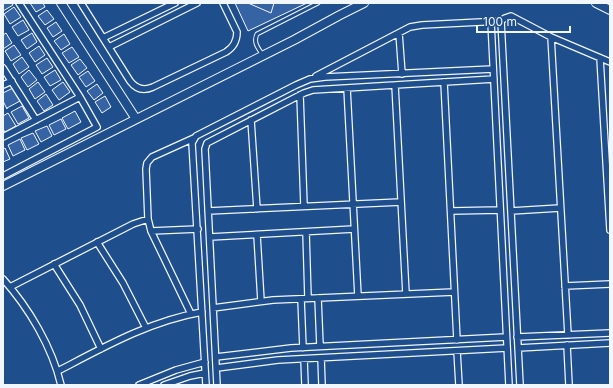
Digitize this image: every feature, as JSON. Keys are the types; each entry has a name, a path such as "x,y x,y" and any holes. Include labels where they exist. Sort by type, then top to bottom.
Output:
{"street":[{"path":"3,176 98,127 19,3"},
{"path":"60,3 136,119"},
{"path":"81,3 133,84 140,89 149,89 226,52 233,46 237,37 236,32 223,3"},
{"path":"103,38 174,3"},
{"path":"109,47 197,3"},
{"path":"3,186 364,3"},
{"path":"596,3 610,10"},
{"path":"191,314 151,231 148,218 147,163 152,157 194,138 198,134 310,79 410,27 422,25 491,22 514,17 551,37 610,62"},
{"path":"501,21 520,385"},
{"path":"491,22 509,385"},
{"path":"399,32 402,74"},
{"path":"551,37 568,335"},
{"path":"600,58 609,191 610,230"},
{"path":"3,68 36,120"},
{"path":"310,79 493,69"},
{"path":"217,385 206,145 209,142 308,91 318,89 494,79"},
{"path":"3,86 12,81"},
{"path":"444,82 457,340"},
{"path":"395,85 406,294"},
{"path":"347,88 358,296"},
{"path":"300,95 304,206"},
{"path":"3,137 80,97"},
{"path":"251,120 257,209"},
{"path":"194,138 192,143 206,385"},
{"path":"208,211 401,202"},
{"path":"510,211 560,208"},
{"path":"450,211 500,210"},
{"path":"10,287 133,224 148,218"},
{"path":"151,231 198,229"},
{"path":"210,237 354,229"},
{"path":"306,232 308,298"},
{"path":"258,234 261,301"},
{"path":"97,242 124,284 146,328"},
{"path":"54,264 80,304 101,349"},
{"path":"3,278 37,327 58,371 61,385"},
{"path":"565,286 610,284"},
{"path":"213,308 261,301 301,298 454,292"},
{"path":"301,298 303,348"},
{"path":"318,298 320,346"},
{"path":"58,371 146,328 176,318 202,312"},
{"path":"517,337 610,333"},
{"path":"216,357 320,346 506,337"},
{"path":"518,348 610,343"},
{"path":"567,345 569,385"},
{"path":"217,368 266,361 507,348"},
{"path":"457,351 459,385"},
{"path":"321,358 322,385"},
{"path":"304,359 305,385"},
{"path":"139,385 176,370 205,362"},
{"path":"164,385 190,376 206,373"}],"lane":[{"path":"262,56 255,43 257,34 318,3"}],"building":[{"path":"3,3 12,3 13,5 3,11"},
{"path":"30,3 43,3 45,7 36,12"},
{"path":"235,3 307,3 248,31"},
{"path":"248,3 274,3 271,13"},
{"path":"14,7 21,17 10,24 4,14"},
{"path":"47,10 54,19 45,25 38,16"},
{"path":"23,20 29,30 18,36 12,27"},
{"path":"56,22 62,31 53,37 47,28"},
{"path":"6,33 12,43 3,49 3,35"},
{"path":"32,33 37,42 27,49 21,40"},
{"path":"64,34 70,44 61,50 54,41"},
{"path":"14,45 21,55 11,61 5,51"},
{"path":"39,46 45,55 35,62 29,53"},
{"path":"72,47 79,57 69,63 62,53"},
{"path":"22,57 29,67 19,74 13,64"},
{"path":"47,58 53,67 42,74 36,65"},
{"path":"80,59 87,68 78,75 71,65"},
{"path":"29,70 37,80 28,87 21,77"},
{"path":"55,70 61,80 50,86 44,77"},
{"path":"88,71 95,81 86,87 79,77"},
{"path":"38,82 45,92 35,99 29,89"},
{"path":"63,82 70,92 59,100 52,90"},
{"path":"97,84 103,93 94,100 87,91"},
{"path":"13,88 20,101 7,109 3,101 3,93"},
{"path":"46,94 53,105 44,111 37,101"},
{"path":"105,96 111,107 102,113 95,102"},
{"path":"22,106 29,118 18,124 11,112"},
{"path":"75,111 81,122 68,129 62,118"},
{"path":"8,113 16,126 5,132 3,129 3,116"},
{"path":"61,119 66,129 54,135 49,125"},
{"path":"47,126 52,136 41,142 35,131"},
{"path":"33,133 39,144 27,150 21,138"},
{"path":"20,139 25,150 13,156 8,145"},
{"path":"5,148 10,159 3,162 3,149"}]}
